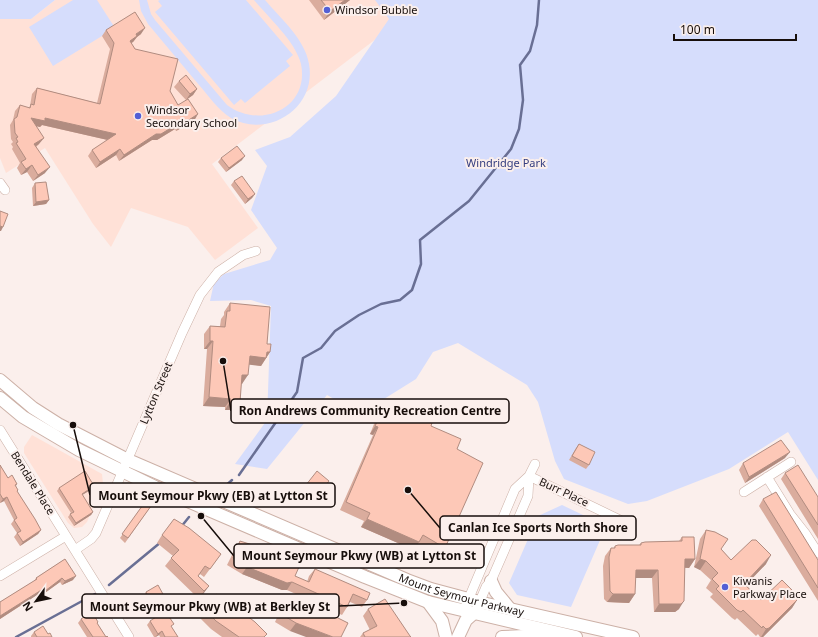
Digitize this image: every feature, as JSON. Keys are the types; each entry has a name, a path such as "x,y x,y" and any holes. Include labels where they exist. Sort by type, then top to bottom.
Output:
{"main road":[{"name":"Mount Seymour Parkway","path":"0,380 33,408 58,424 128,460 431,589 470,609 510,609 633,637"},
{"name":"Mount Seymour Parkway","path":"0,398 23,417 123,471 365,577 428,602 470,609 573,636"},
{"path":"491,581 496,592 510,609"},
{"path":"428,602 442,621 446,637"},
{"path":"458,637 470,609"},
{"path":"502,637 527,635 573,636"}],"street":[{"name":"Lytton Street","path":"75,550 91,539 96,533 182,333 200,295 218,272 243,254 256,251"},
{"name":"Bendale Place","path":"0,430 129,637"},
{"path":"744,492 791,462"},
{"path":"470,609 515,489 529,476 535,464"},
{"path":"470,609 491,581 528,496 529,476"},
{"name":"Burr Place","path":"529,476 620,520"},
{"path":"768,477 790,514 818,553"},
{"path":"0,576 66,536"}],"shaded area":[{"name":"Windsor Secondary School","path":"55,0 394,0 406,16 212,164 258,228 215,260 188,227 131,208 111,247 93,224 45,148 6,173 0,158 0,19 31,19"},
{"path":"32,435 102,474 103,484 87,522 82,527 74,528 68,523 24,453 24,447"}],"green space":[{"path":"0,0 55,0 31,19 0,19"},
{"path":"73,0 97,0 115,28 53,66 29,27"},
{"path":"139,0 147,0 151,14 155,20 227,105 240,112 254,115 267,115 280,110 290,103 298,92 302,79 301,64 294,47 254,0 265,0 292,30 303,46 307,55 309,64 309,80 305,94 298,106 287,115 274,122 260,125 245,124 231,118 214,103 148,24 141,11"},
{"path":"246,0 293,55 286,61 290,66 245,103 241,99 234,105 155,12 162,6 158,1"},
{"name":"Windridge Park","path":"375,0 818,0 818,480 788,432 729,469 647,501 628,504 564,479 555,461 538,402 527,385 458,343 433,352 416,379 360,414 327,395 267,469 235,464 267,420 271,306 251,300 210,301 214,283 224,274 270,260 277,248 251,210 267,166 255,150 290,137 336,96 389,19"},
{"path":"562,505 602,524 604,531 571,607 517,595 509,583 538,516"}],"building":[{"path":"321,0 345,0 330,11"},
{"name":"Windsor Secondary School","path":"135,12 145,28 136,34 137,36 130,41 135,49 178,59 170,91 178,105 188,99 198,114 181,125 179,123 161,134 156,134 124,155 120,149 100,162 92,150 116,134 45,118 45,121 31,118 44,138 34,144 50,167 38,175 32,165 26,169 21,162 26,159 16,143 18,142 16,138 18,137 15,133 14,119 17,117 20,105 30,108 31,104 34,105 37,88 100,104 114,43 106,30"},
{"path":"186,75 197,89 190,94 179,81"},
{"path":"237,146 245,156 229,168 221,158"},
{"path":"242,176 255,194 248,199 234,181"},
{"path":"46,182 49,200 36,202 35,183"},
{"path":"0,211 8,214 3,227 0,226"},
{"path":"230,303 270,307 267,344 271,344 270,352 267,352 266,358 250,356 248,375 242,375 240,402 230,402 231,399 209,397 213,341 210,341 210,326 225,327 227,311 230,311"},
{"path":"399,412 416,420 418,414 432,423 431,426 461,439 457,449 483,463 445,548 423,535 419,542 367,519 370,513 346,502 378,427 375,426 380,416 395,422"},
{"path":"781,440 790,452 749,477 743,463"},
{"path":"579,444 595,452 589,465 572,456"},
{"path":"0,465 8,478 12,475 17,484 15,485 18,490 17,491 41,530 23,542 17,533 21,531 14,520 17,518 7,497 3,499 0,494"},
{"path":"798,465 818,497 818,525 785,473"},
{"path":"85,471 94,486 82,494 93,512 76,523 70,514 74,512 59,488"},
{"path":"317,471 329,481 315,499 309,494 308,496 302,490"},
{"path":"776,492 818,560 818,588 763,499"},
{"path":"145,502 151,506 128,538 122,534"},
{"path":"174,519 189,528 221,554 210,569 205,566 198,576 209,586 204,591 171,558 179,550 162,535"},
{"path":"706,530 715,532 728,539 721,549 731,560 752,540 756,540 771,555 744,584 761,600 782,580 797,595 797,600 769,628 766,629 763,626 762,628 743,610 741,612 737,610 716,589 719,586 712,579 718,573 706,561 700,559"},
{"path":"682,537 694,537 695,559 685,559 684,601 681,604 659,604 658,570 636,570 635,594 613,594 610,591 609,557 611,548 615,548 615,546 618,545 641,545 641,543 645,542 682,541"},
{"path":"240,541 259,547 295,564 299,567 295,576 309,582 315,569 370,593 367,600 353,594 347,607 292,582 287,583 247,567 233,558"},
{"path":"65,559 76,576 65,581 62,578 45,591 43,589 0,616 0,602 37,579 36,578"},
{"path":"158,585 164,596 152,605 146,592"},
{"path":"216,594 255,622 267,634 264,637 239,637 216,621 204,609"},
{"path":"288,597 308,603 348,623 341,637 333,637 296,623 281,614"},
{"path":"385,599 411,637 365,637 363,633 377,626 368,609"},
{"path":"165,611 174,624 171,626 178,637 165,637 162,631 158,634 150,621"},
{"path":"92,612 106,637 93,637 81,619"},
{"path":"43,626 52,637 37,637 34,632"}],"waterway":[{"path":"239,475 297,392 303,358 321,348 335,331 359,315 381,304 400,300 412,290 421,264 420,240 469,201 511,149 519,129 523,100 520,65 530,51 537,25 539,0"},
{"path":"221,490 232,480"},
{"path":"181,527 189,517"},
{"path":"109,585 161,542"},
{"path":"16,637 95,594"}],"place":[{"name":"Windsor Bubble","path":"327,10"},
{"name":"Windsor Secondary School","path":"138,116"},
{"name":"Ron Andrews Community Recreation Centre","path":"223,361"},
{"name":"Mount Seymour Pkwy (EB) at Lytton St","path":"73,425"},
{"name":"Canlan Ice Sports North Shore","path":"408,490"},
{"name":"Mount Seymour Pkwy (WB) at Lytton St","path":"201,516"},
{"name":"Kiwanis Parkway Place","path":"725,587"},
{"name":"Mount Seymour Pkwy (WB) at Berkley St","path":"404,603"}]}
